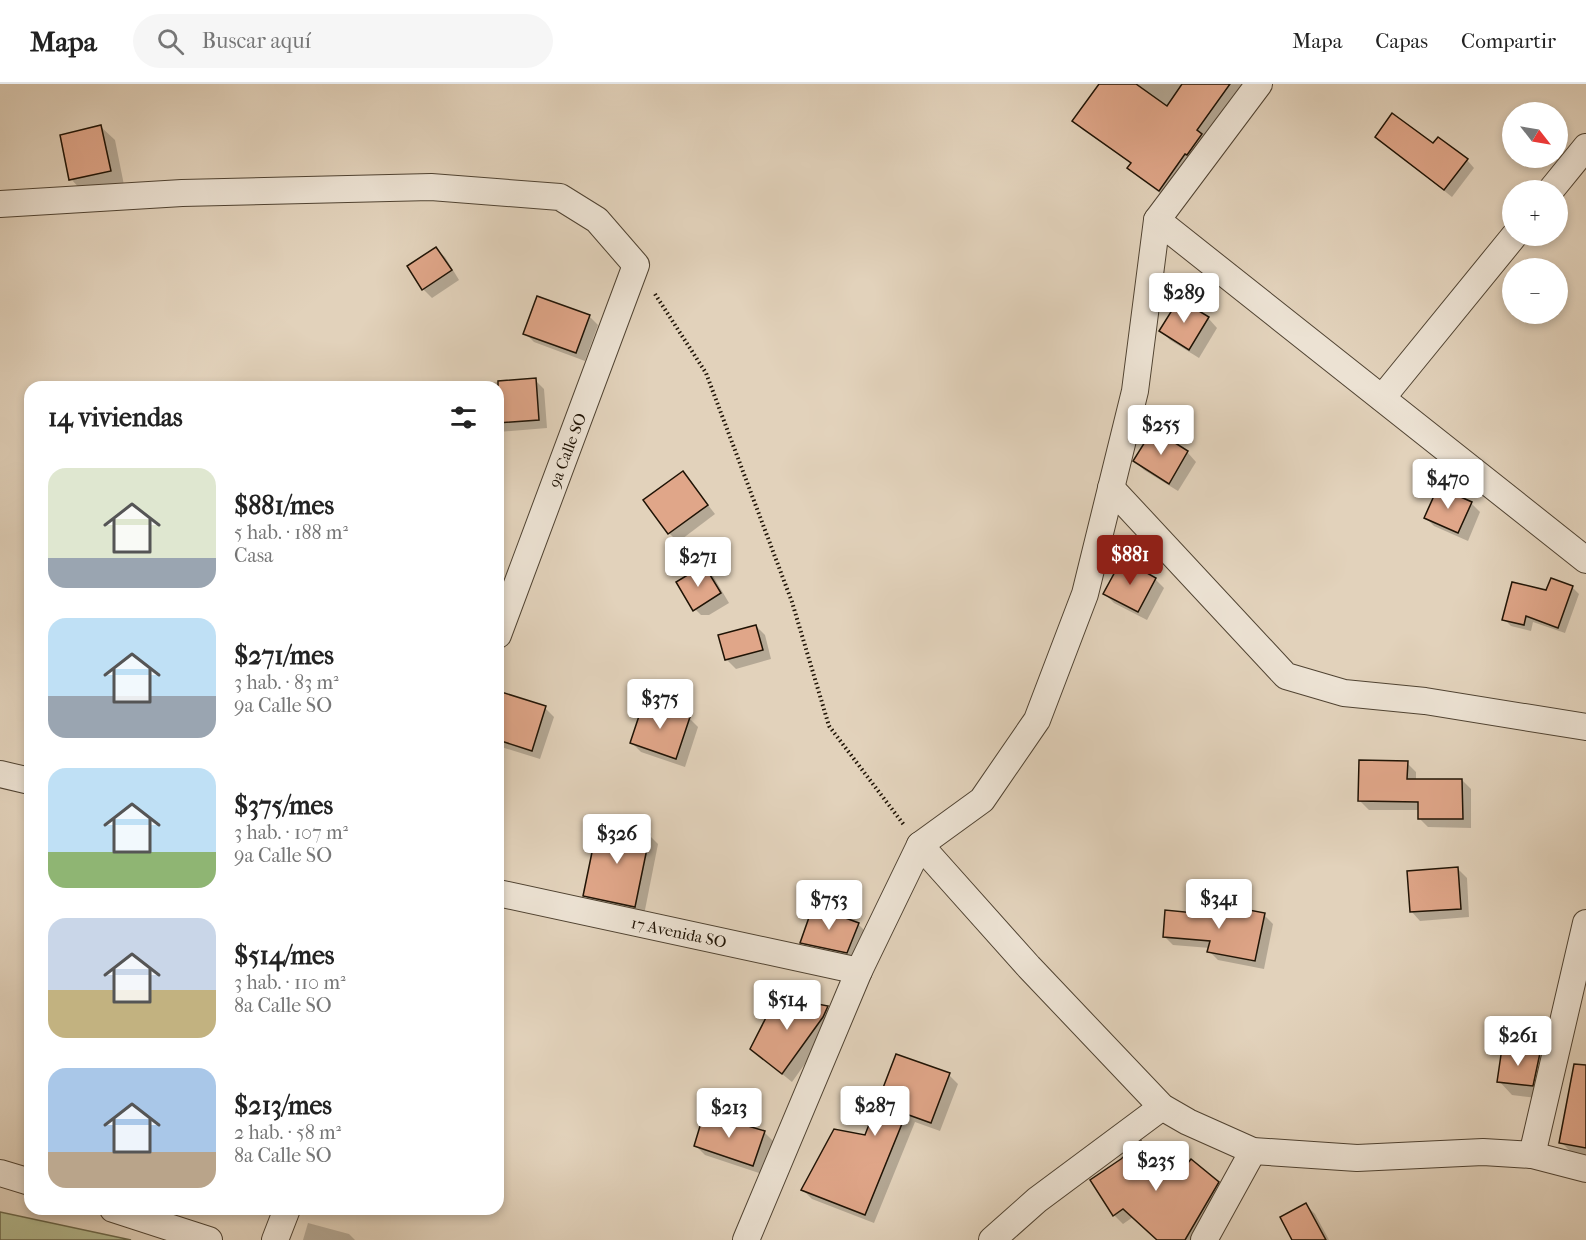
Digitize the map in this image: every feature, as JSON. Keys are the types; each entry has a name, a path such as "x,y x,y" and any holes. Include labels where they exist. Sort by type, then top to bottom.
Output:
{"street":[{"path":"746,1240 859,971 920,845 982,800 1037,720 1085,594 1135,391 1157,220 1259,84"},
{"path":"1559,180 1586,147"},
{"path":"0,204 182,193 431,187 560,197 597,220 636,265"},
{"path":"1157,220 1586,560"},
{"path":"1382,398 1506,246"},
{"name":"9a Calle SO","path":"504,619 636,265"},
{"path":"1111,488 1286,676 1344,693 1425,701 1586,727"},
{"path":"0,774 24,780"},
{"path":"920,845 1029,967 1162,1107 1188,1122 1253,1151 1357,1158 1483,1152 1532,1155 1586,1169"},
{"name":"17 Avenida SO","path":"504,894 859,971"},
{"path":"1532,1155 1586,922"},
{"path":"992,1240 1037,1200 1162,1107"},
{"path":"1204,1240 1253,1151"},
{"path":"0,1173 24,1180"},
{"path":"132,1215 209,1240"},
{"path":"276,1240 285,1215"}],"path":[{"path":"636,265 706,374 792,602 829,726 920,845"}],"green space":[{"path":"0,1212 131,1240 0,1240"}],"building":[{"path":"1099,84 1136,84 1167,106 1182,84 1230,84 1197,130 1202,134 1159,191 1127,168 1131,163 1072,121"},
{"path":"1392,113 1433,143 1438,137 1468,159 1444,190 1375,137"},
{"path":"101,125 111,171 69,180 60,135"},
{"path":"436,247 452,270 422,290 407,266"},
{"path":"537,296 590,315 576,353 523,334"},
{"path":"1179,299 1209,317 1189,350 1159,331"},
{"path":"536,378 539,420 504,423 504,381 498,381"},
{"path":"1153,429 1188,451 1169,484 1133,461"},
{"path":"683,471 708,505 668,534 643,500"},
{"path":"1438,487 1472,502 1458,533 1424,518"},
{"path":"1122,559 1156,578 1138,612 1103,594"},
{"path":"704,565 721,593 693,611 676,582"},
{"path":"1551,578 1573,586 1558,628 1526,616 1524,625 1502,620 1512,582 1546,590"},
{"path":"756,625 763,650 725,660 718,635"},
{"path":"504,693 546,706 532,751 504,742"},
{"path":"644,701 690,717 676,759 630,743"},
{"path":"1359,760 1408,761 1407,779 1462,779 1463,819 1418,819 1418,802 1358,801"},
{"path":"598,823 650,834 635,907 583,896"},
{"path":"1458,867 1461,909 1410,912 1407,871"},
{"path":"1217,904 1265,913 1255,961 1207,952 1210,941 1163,937 1165,910 1215,915"},
{"path":"813,906 859,923 847,953 800,943"},
{"path":"777,996 828,1006 823,1017 782,1074 750,1049"},
{"path":"1502,1048 1540,1053 1533,1086 1497,1082"},
{"path":"896,1054 950,1073 931,1123 906,1114 865,1215 801,1190 834,1129 865,1135"},
{"path":"1574,1064 1586,1065 1586,1148 1559,1143"},
{"path":"704,1113 765,1131 753,1166 694,1146"},
{"path":"1141,1141 1180,1173 1191,1159 1219,1182 1185,1240 1157,1240 1123,1209 1113,1216 1090,1180 1121,1159"},
{"path":"1306,1203 1326,1240 1292,1240 1280,1217"}]}
